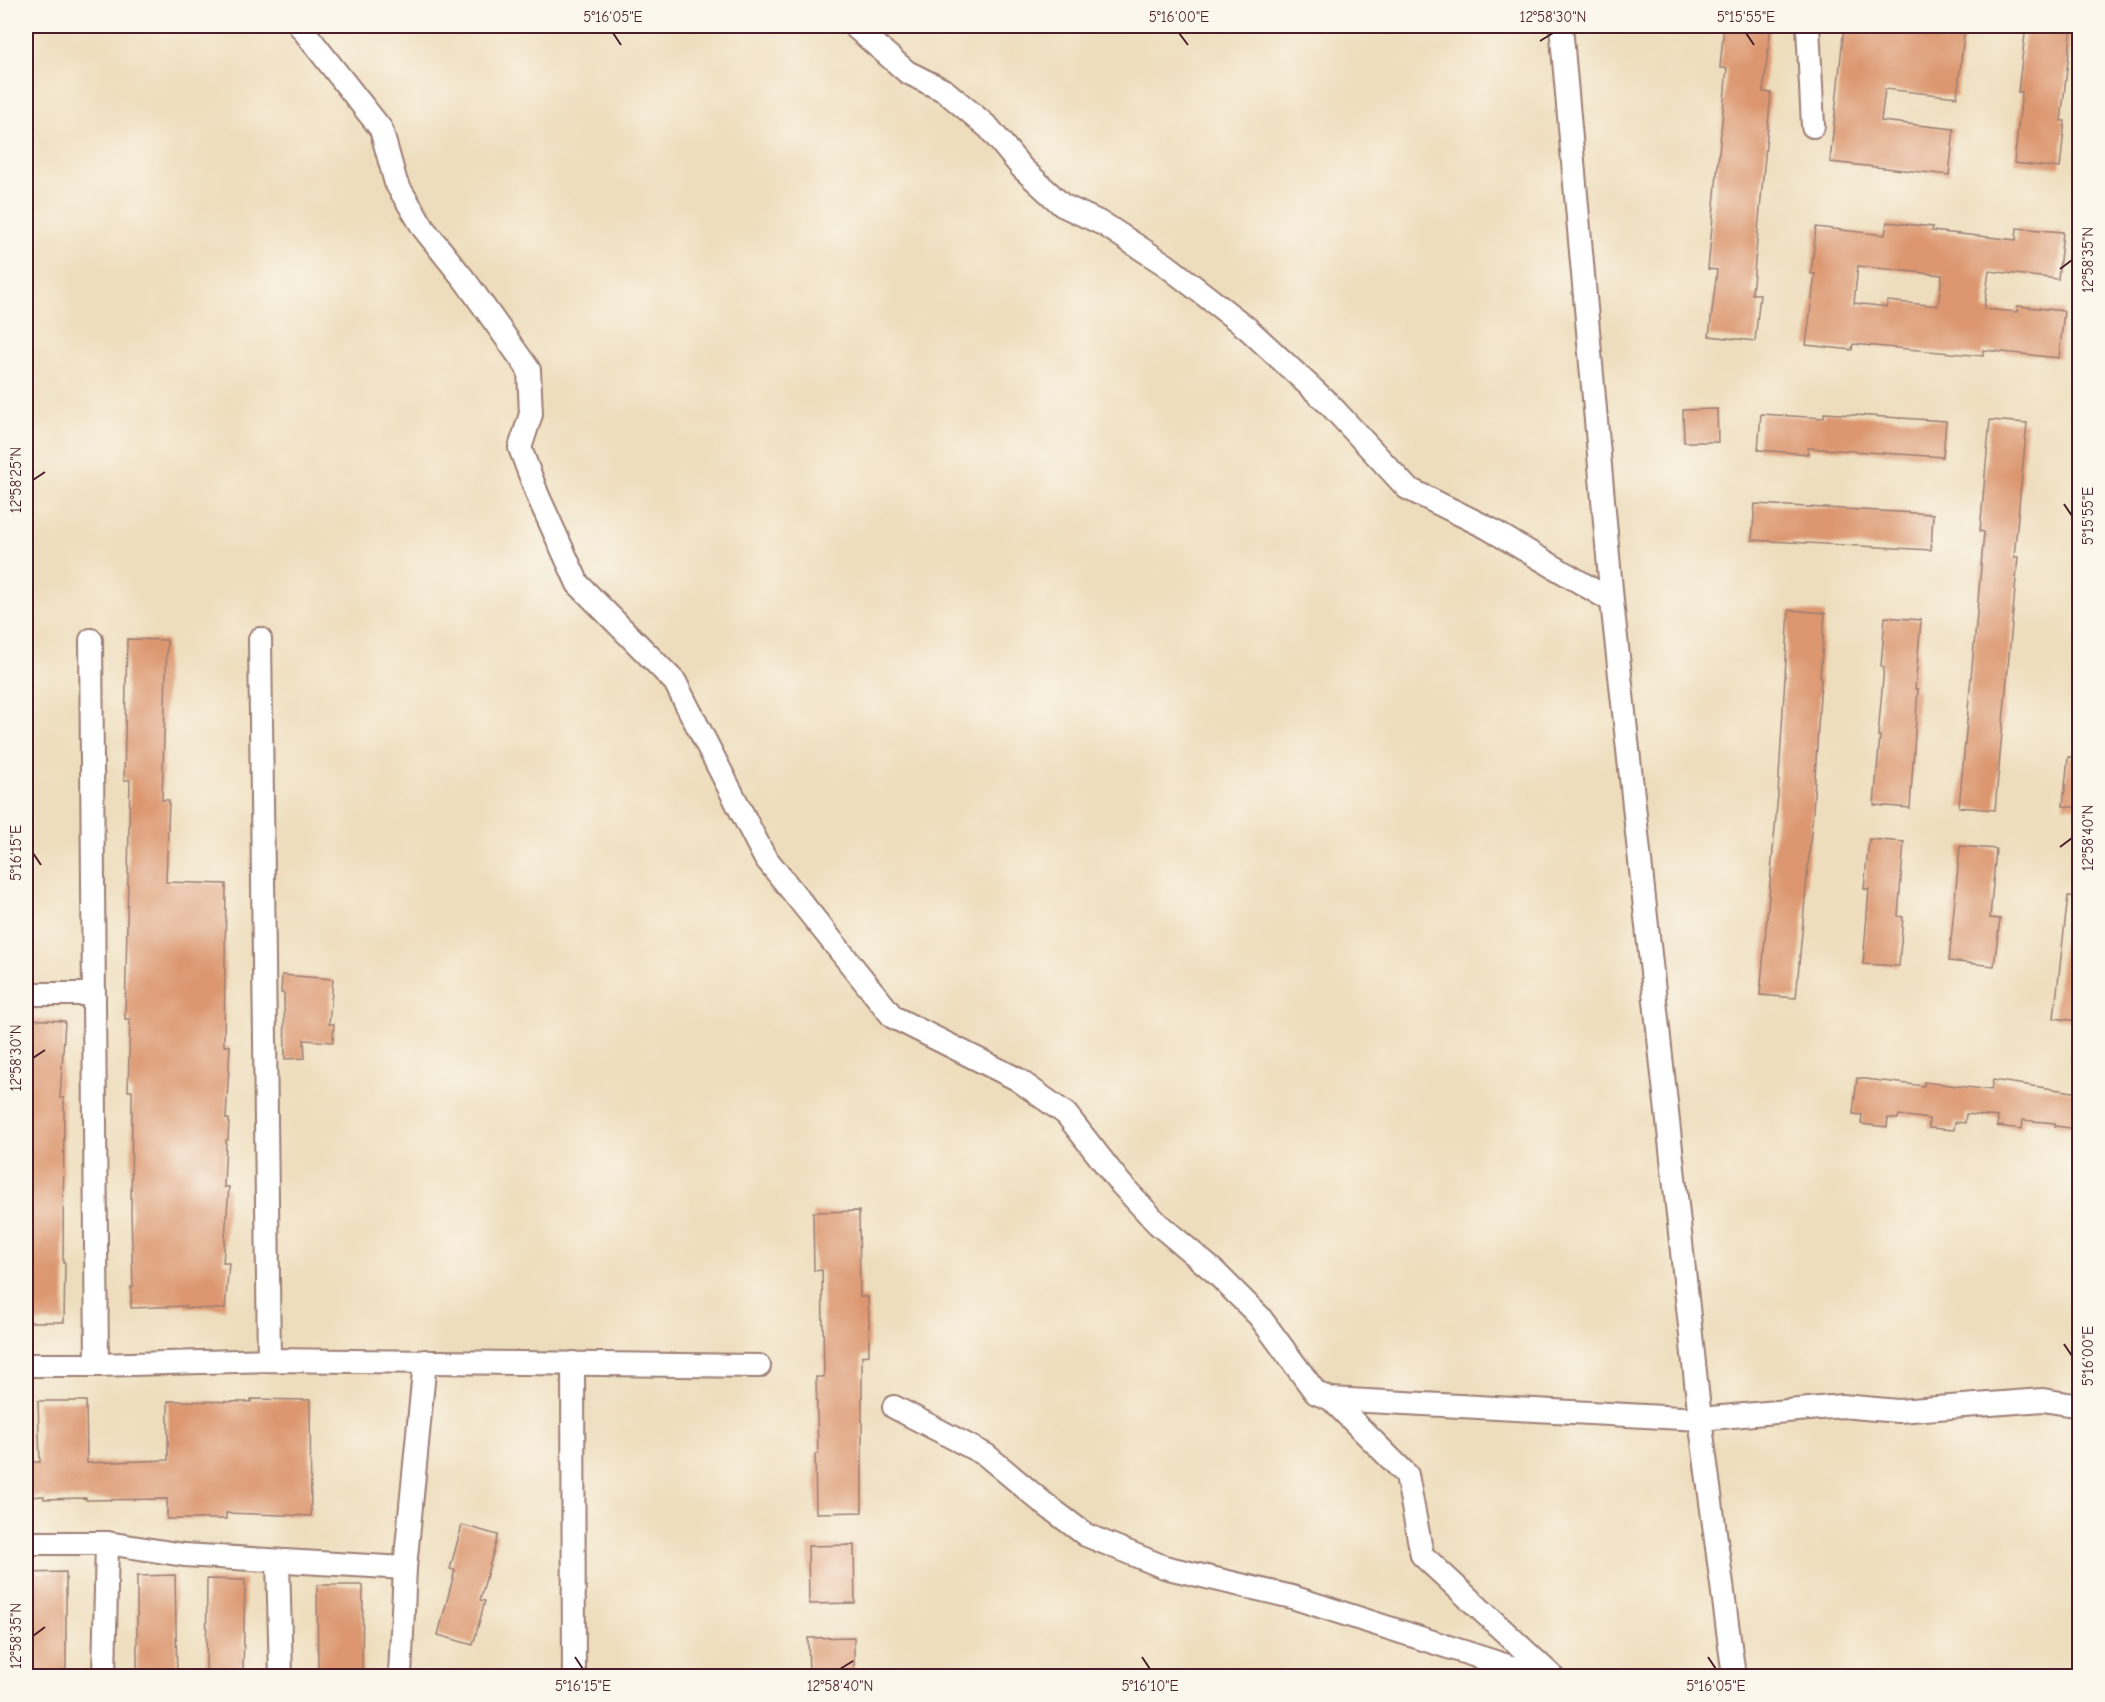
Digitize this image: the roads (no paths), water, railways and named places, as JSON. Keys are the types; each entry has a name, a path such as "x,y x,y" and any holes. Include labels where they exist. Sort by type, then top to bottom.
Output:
{"street":[{"path":"300,26 381,129 396,183 424,229 467,283 529,370 531,414 520,448 538,496 578,584 675,682 764,856 893,1017 1017,1079 1066,1114 1120,1183 1156,1223 1215,1272 1259,1316 1316,1393 1331,1399 1700,1419 1842,1407 1898,1410 2043,1400 2079,1406"},
{"path":"854,26 907,72 945,91 989,128 1022,168 1062,205 1105,225 1166,265 1247,328 1331,406 1407,488 1488,528 1612,601"},
{"path":"1561,26 1612,601 1700,1419 1734,1677"},
{"path":"1808,26 1813,126"},
{"path":"260,639 269,1360"},
{"path":"91,640 97,1365"},
{"path":"26,994 93,994"},
{"path":"26,1365 269,1360 759,1365"},
{"path":"400,1677 405,1568 425,1361"},
{"path":"573,1363 574,1677"},
{"path":"1331,1399 1407,1474 1422,1556 1552,1677"},
{"path":"894,1407 986,1455 1042,1502 1086,1535 1097,1540 1164,1567 1292,1597 1539,1677"},
{"path":"26,1543 107,1542 184,1556 405,1568"},
{"path":"104,1677 107,1542"},
{"path":"278,1561 280,1677"}]}
